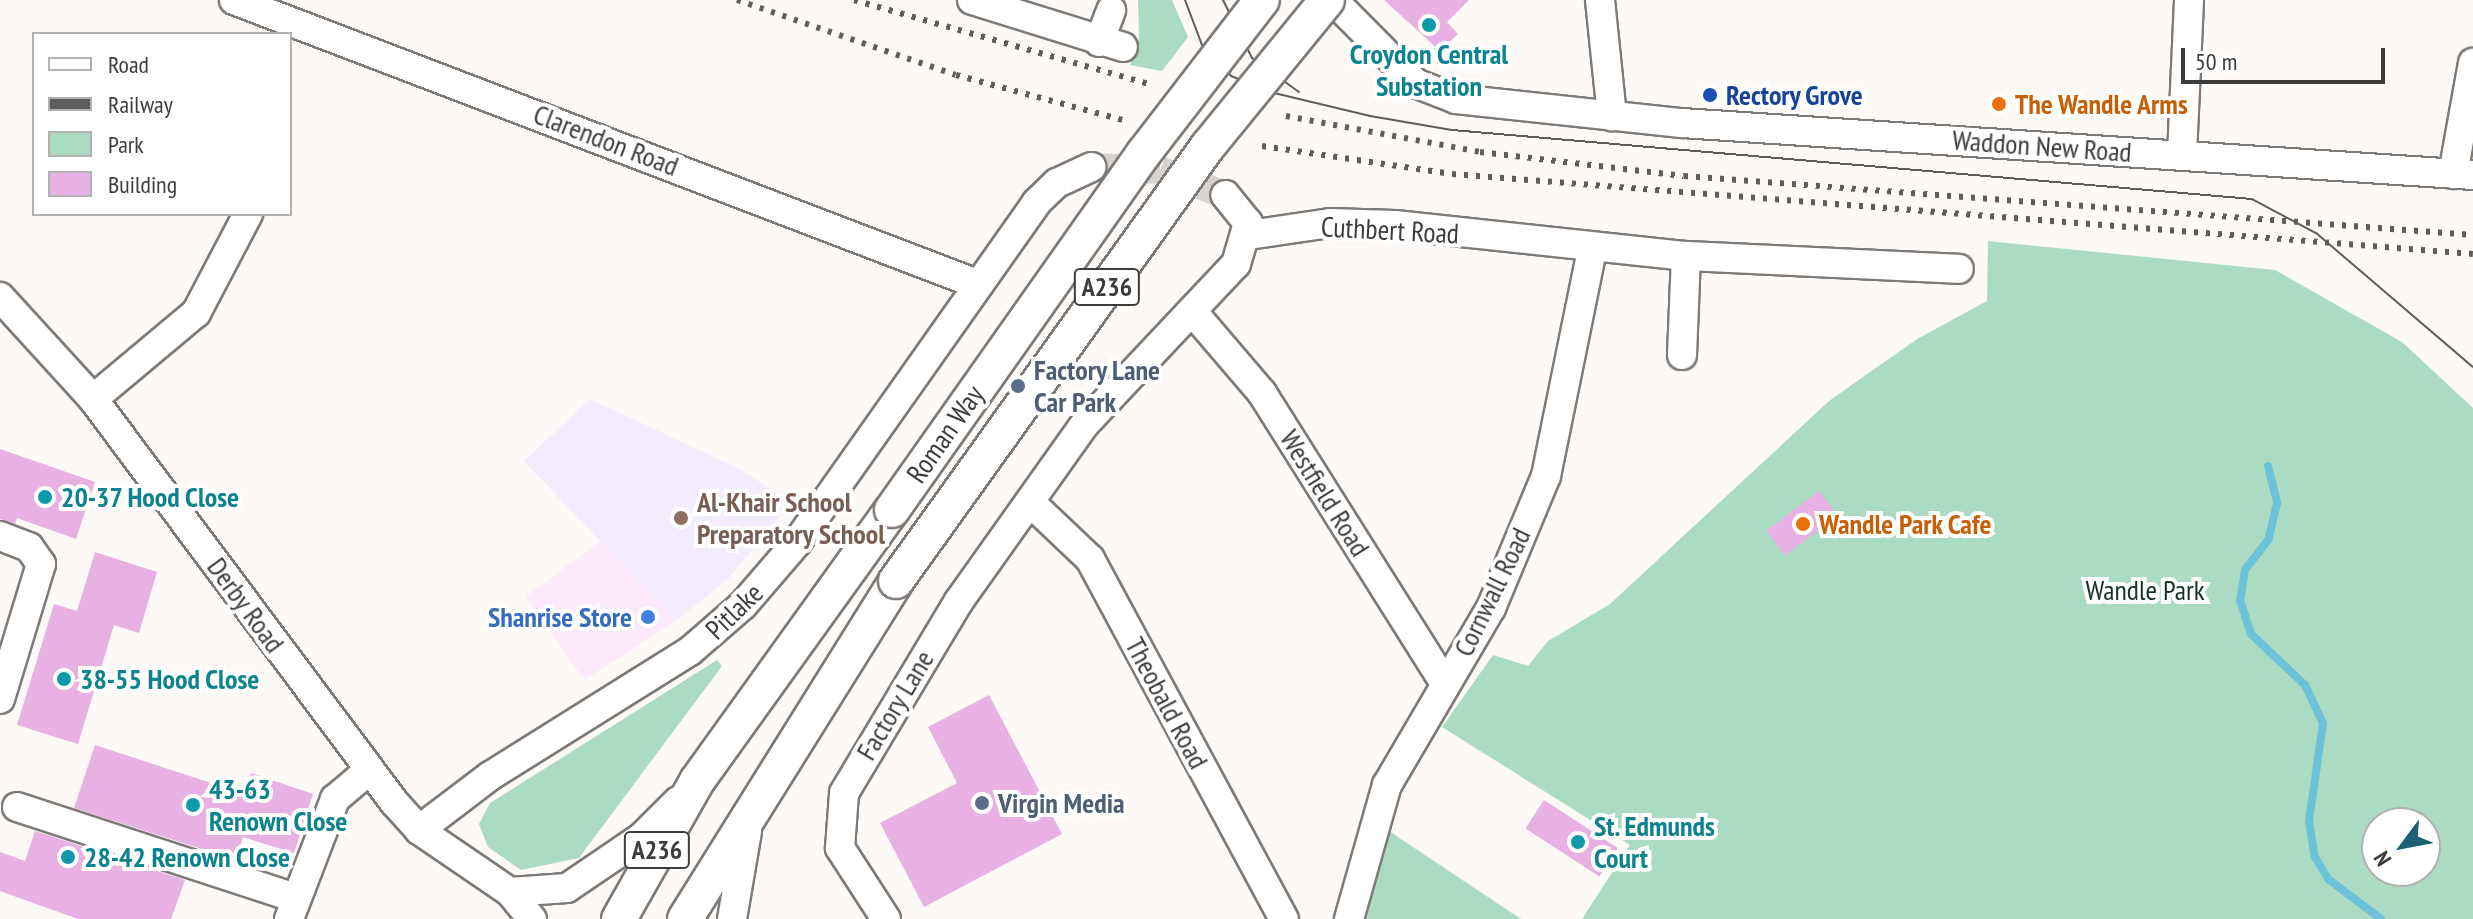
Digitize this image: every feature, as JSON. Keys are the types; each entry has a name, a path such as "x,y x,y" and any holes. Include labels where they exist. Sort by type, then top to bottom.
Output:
{"main road":[{"name":"Roman Way","path":"619,919 697,781 1144,153 1262,0"},
{"name":"Roman Way","path":"685,919 896,581 1208,146 1330,0"}],"street":[{"name":"Clarendon Road","path":"234,0 977,284"},
{"path":"972,0 1111,44 1111,10"},
{"name":"Waddon New Road","path":"1330,0 1403,73 1434,93 1612,116 2463,175"},
{"path":"1600,0 1612,116"},
{"path":"2182,155 2189,0"},
{"path":"2463,175 2473,63"},
{"name":"Pitlake","path":"419,830 490,776 690,651 743,605 798,541 977,284 1044,194 1092,167"},
{"path":"1031,503 1118,384 1230,272 1249,235 1245,215 1225,195"},
{"path":"93,399 196,313 247,216"},
{"name":"Cuthbert Road","path":"1249,235 1330,223 1395,225 1592,249 1959,269"},
{"name":"Cornwall Road","path":"1349,919 1387,785 1491,608 1546,476 1592,249"},
{"path":"1682,355 1686,256"},
{"name":"Derby Road","path":"0,297 93,399 368,771 419,830 510,892 532,919"},
{"name":"Westfield Road","path":"1192,311 1262,393 1445,684"},
{"name":"Factory Lane","path":"886,919 840,848 844,793 959,601 1031,503"},
{"name":"Theobald Road","path":"1031,503 1090,559 1284,919"},
{"path":"0,536 29,547 41,564 0,699"},
{"path":"17,807 292,909 335,799 368,771"},
{"path":"510,892 567,888 605,867 697,781"},
{"path":"732,919 733,888 753,811"}],"shaded area":[{"name":"Al-Khair School Preparatory School","path":"590,399 742,470 791,503 727,580 676,621 524,461"},
{"path":"602,540 676,621 584,680 526,597"}],"green space":[{"path":"1138,0 1172,0 1188,37 1162,71 1130,65 1139,38"},
{"name":"Wandle Park","path":"1988,241 2275,270 2402,342 2473,408 2473,919 1582,919 1630,845 1442,727 1493,655 1528,666 1548,641 1610,604 1829,401 1917,339 1987,301"},
{"path":"717,660 722,666 579,858 521,870 488,847 479,824 490,803"},
{"path":"1386,829 1521,919 1360,919"}],"building":[{"name":"Croydon Central Substation","path":"1384,0 1469,0 1447,22 1458,34 1440,51"},
{"name":"20-37 Hood Close","path":"0,449 95,482 76,539 17,518 15,524 0,519"},
{"name":"Wandle Park Cafe","path":"1819,491 1838,516 1785,555 1766,531"},
{"name":"38-55 Hood Close","path":"95,552 157,572 139,633 114,625 78,744 17,725 54,604 77,611"},
{"name":"Virgin Media","path":"989,695 1062,834 924,907 880,823 957,783 928,727"},
{"name":"43-63 Renown Close","path":"95,745 245,794 251,773 313,794 294,853 243,837 236,860 74,808"},
{"name":"St. Edmunds Court","path":"1544,800 1618,848 1599,876 1525,829"},
{"name":"28-42 Renown Close","path":"35,831 185,880 171,919 78,919 0,891 0,852 25,861"}],"waterway":[{"path":"2268,466 2277,503 2269,539 2245,570 2240,600 2251,634 2305,685 2323,723 2309,821 2315,857 2328,879 2381,919"}],"tunnel":[{"path":"1092,167 1160,170 1225,195"}],"tram line":[{"path":"1185,0 1202,45 1231,76 1270,92 1370,116 1452,130 2252,199 2316,233 2473,367"},
{"path":"1223,0 1252,58 1299,92"}],"railway":[{"path":"737,0 956,75 1123,120"},
{"path":"854,0 1148,84"},
{"path":"1286,116 1480,152 1684,176 2473,235"},
{"path":"1262,146 1452,174 2473,254"}],"place":[{"name":"Croydon Central Substation","path":"1429,25"},
{"name":"Rectory Grove","path":"1710,95"},
{"name":"The Wandle Arms","path":"1999,104"},
{"name":"Factory Lane Car Park","path":"1018,386"},
{"name":"20-37 Hood Close","path":"45,497"},
{"name":"Al-Khair School Preparatory School","path":"681,518"},
{"name":"Wandle Park Cafe","path":"1803,524"},
{"name":"Shanrise Store","path":"648,617"},
{"name":"38-55 Hood Close","path":"64,679"},
{"name":"Virgin Media","path":"982,803"},
{"name":"43-63 Renown Close","path":"193,805"},
{"name":"St. Edmunds Court","path":"1578,842"},
{"name":"28-42 Renown Close","path":"68,857"}]}
